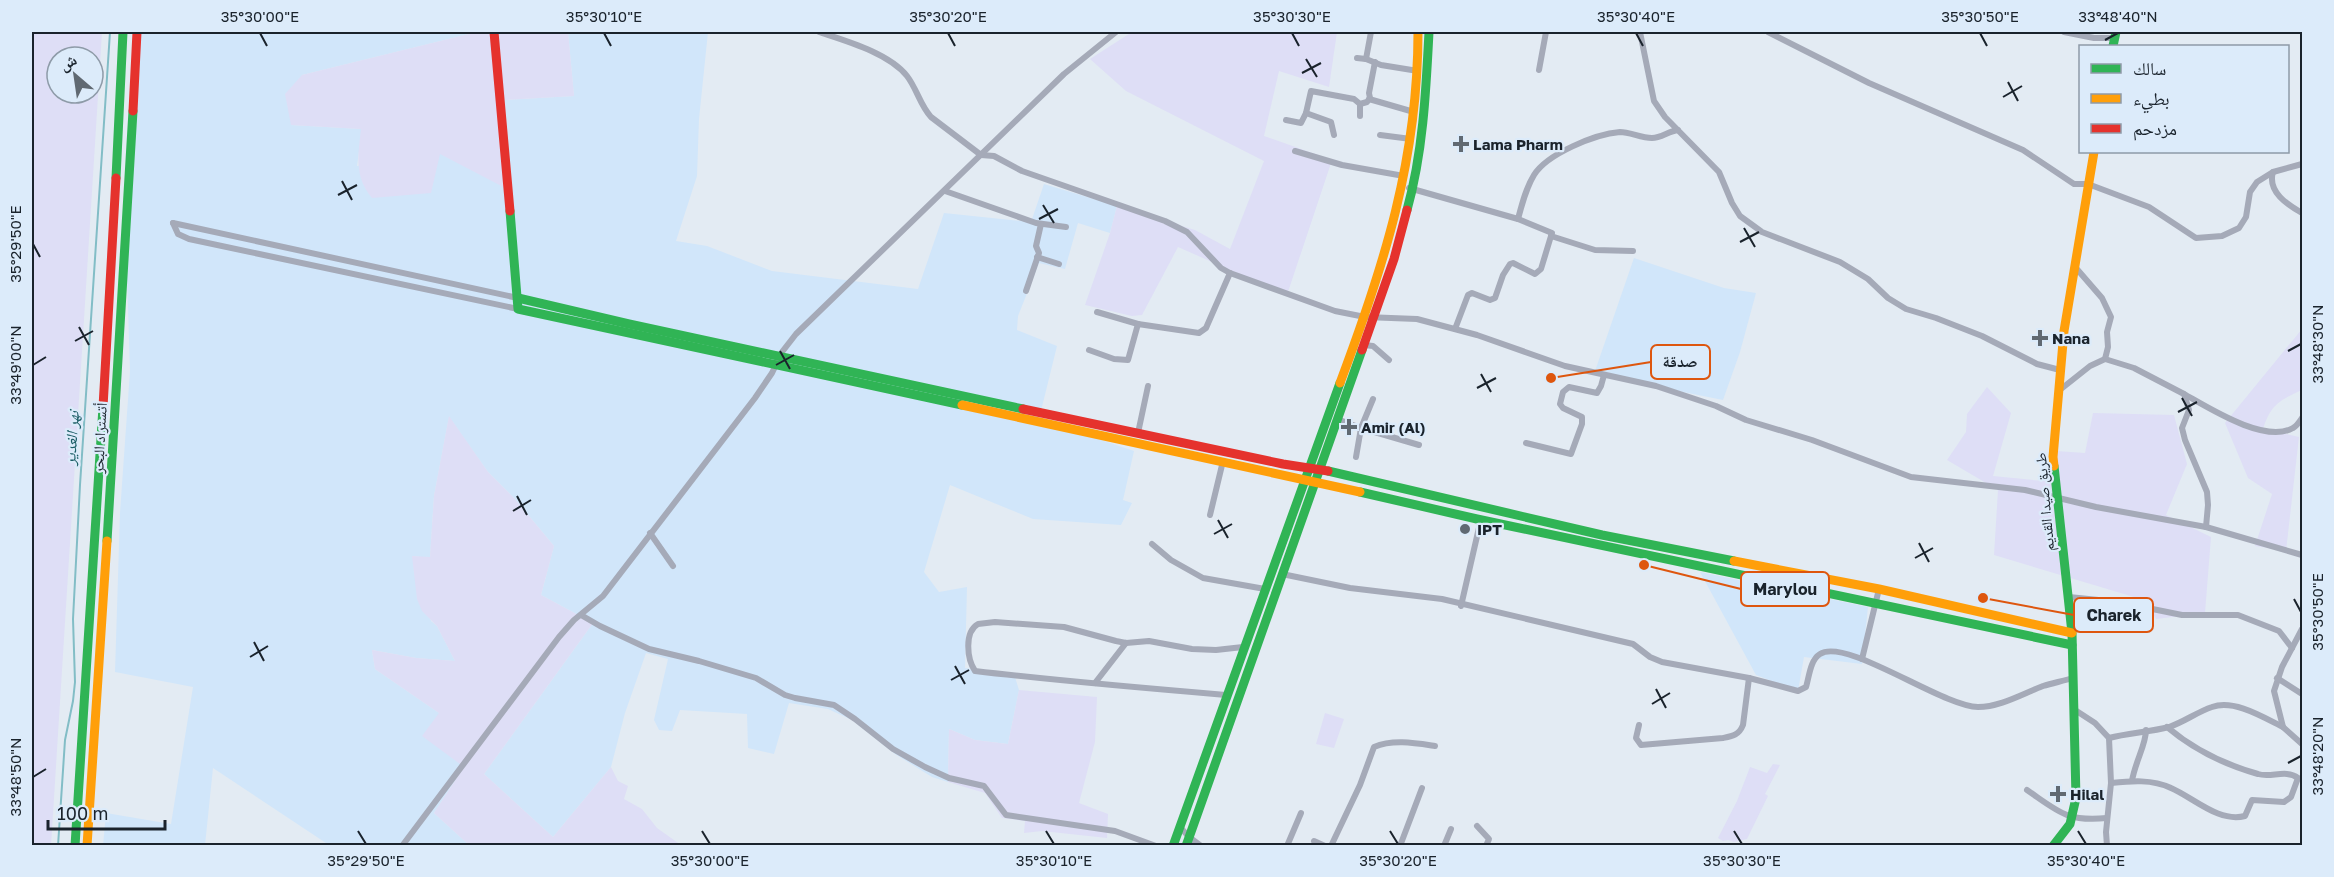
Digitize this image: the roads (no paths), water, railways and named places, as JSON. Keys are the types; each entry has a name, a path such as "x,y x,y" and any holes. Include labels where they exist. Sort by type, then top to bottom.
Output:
{"main road":[{"name":"أتستراد البحر","path":"75,846 113,247 123,32"},
{"name":"أتستراد البحر","path":"87,846 112,470 137,32"},
{"path":"494,32 518,309 1314,469 1876,603 2072,645"},
{"path":"1181,843 1180,827 1304,479 1314,469 1337,419 1364,345 1404,181 1418,70 1418,32"},
{"path":"1181,843 1315,481 1314,469 1394,259 1413,189 1426,92 1429,32"},
{"name":"طريق صيدا القديم","path":"2074,818 2076,798 2072,633 2053,457 2074,267 2094,153"},
{"path":"518,298 778,360 1479,519 1879,589 2072,633"},
{"path":"1479,507 1479,519"},
{"path":"2053,846 2063,837 2074,818"}],"street":[{"path":"819,32 883,56 900,68 909,78 931,117 981,155 994,156 1022,171 1138,210 1178,227 1193,237 1221,268 1308,302 1370,317 1417,319 1500,342 1565,366 1656,386 1911,477 1989,485 2056,497 2206,527 2302,555"},
{"path":"402,846 554,643 567,627 603,596 755,398 801,328 1064,74 1116,32"},
{"path":"1366,59 1371,32"},
{"path":"1539,70 1546,32"},
{"path":"1640,32 1654,101 1678,130 1719,172 1740,216 1762,232 1794,242 1840,262 1868,279 1888,298 1906,309 1982,336 2037,364 2061,370"},
{"path":"1768,32 1869,83 2023,150 2074,184 2088,184 2149,207 2196,238 2206,239 2233,232 2244,224 2253,187 2257,182 2273,172 2302,164"},
{"path":"2064,32 2094,38 2114,38"},
{"path":"1357,58 1418,70"},
{"path":"1369,99 1374,62"},
{"path":"1286,120 1301,123 1306,114 1311,91 1354,99 1360,104"},
{"path":"1360,104 1369,99 1414,111"},
{"path":"1360,104 1360,116"},
{"path":"1306,114 1331,122 1334,135"},
{"path":"1518,219 1535,173 1581,141 1618,132 1659,137 1670,131 1678,130"},
{"path":"1380,135 1411,139"},
{"path":"1296,151 1404,181 1413,189 1518,219 1552,233 1541,269 1535,274 1513,263 1510,264 1495,298 1490,300 1472,293 1467,295 1455,329"},
{"path":"2273,172 2275,189 2290,206 2302,213"},
{"path":"945,191 1041,224 1066,227"},
{"path":"518,298 173,223 180,237 518,309"},
{"path":"1026,291 1039,253 1036,246 1041,224"},
{"path":"1551,236 1595,250 1633,251"},
{"path":"238,249 242,239"},
{"path":"254,253 257,242"},
{"path":"1037,257 1059,264"},
{"path":"2074,267 2102,298 2111,317 2107,332 2108,347 2105,359"},
{"path":"378,279 380,268"},
{"path":"1097,312 1138,324 1198,333 1206,328 1230,273"},
{"path":"1089,350 1113,359 1128,360 1138,324"},
{"path":"1364,345 1373,346 1389,360"},
{"path":"2059,391 2090,366 2105,359 2134,368 2243,424 2262,430 2289,429 2295,427 2302,418"},
{"path":"1526,443 1571,454 1582,424 1581,417 1563,408 1560,404 1563,392 1569,387 1597,393 1604,375"},
{"path":"1137,433 1148,386"},
{"path":"2184,394 2189,410 2182,428 2207,492 2206,527"},
{"path":"1356,457 1361,428 1373,399"},
{"path":"1337,419 1419,445"},
{"path":"1210,515 1223,461"},
{"path":"1461,606 1479,519"},
{"path":"650,534 673,566"},
{"path":"1152,544 1171,560 1203,578 1265,589"},
{"path":"1281,574 1350,588 1417,595 1615,639 1633,644 1650,657 1662,662 1749,678 1798,691 1806,687 1814,661 1819,654 1834,652 1862,659 1954,701 1976,707 1994,705 2043,686 2074,678"},
{"path":"1862,659 1879,589"},
{"path":"2069,597 2118,602 2182,615 2238,615 2279,631 2292,648"},
{"path":"581,615 649,649 756,678 784,695 834,705 893,749 925,767 948,778 984,786 1006,815 1115,831 1156,846"},
{"path":"1226,695 1058,681 975,671 969,655 970,632 974,626 984,622 1064,627 1126,643 1149,641 1192,650 1216,650 1243,646"},
{"path":"2283,727 2274,691 2277,678 2302,629"},
{"path":"1095,683 1126,643"},
{"path":"1639,724 1636,738 1641,745 1646,746 1723,738 1740,733 1749,678"},
{"path":"2277,678 2302,694"},
{"path":"2109,738 2167,727 2220,705 2247,711 2283,727 2302,744"},
{"path":"2074,709 2095,723 2109,738 2110,783 2106,832 2108,846"},
{"path":"2110,783 2132,780 2170,787 2210,809 2233,818 2245,816 2252,800 2284,802 2291,797 2298,778 2295,775 2261,775 2245,770 2192,745 2167,727"},
{"path":"2132,780 2139,752 2146,740 2146,730"},
{"path":"1331,846 1360,785 1374,747 1405,742 1435,746"},
{"path":"1400,846 1422,788"},
{"path":"2027,790 2074,818 2085,820 2107,818"},
{"path":"1287,846 1300,813"},
{"path":"1477,826 1489,839 1486,846"},
{"path":"1444,846 1451,829"},
{"path":"1314,841 1325,846"},
{"path":"1181,843 1201,846"}],"waterway":[{"name":"نهر الغدير","path":"58,846 65,740 75,682 73,619 80,485 110,32"}],"place":[{"name":"Lama Pharm","path":"1461,144"},
{"name":"Nana","path":"2040,338"},
{"name":"صدقة","path":"1551,378"},
{"name":"Amir (Al)","path":"1349,427"},
{"name":"IPT","path":"1465,529"},
{"name":"Marylou","path":"1644,565"},
{"name":"Charek","path":"1983,598"},
{"name":"Hilal","path":"2058,794"}]}
